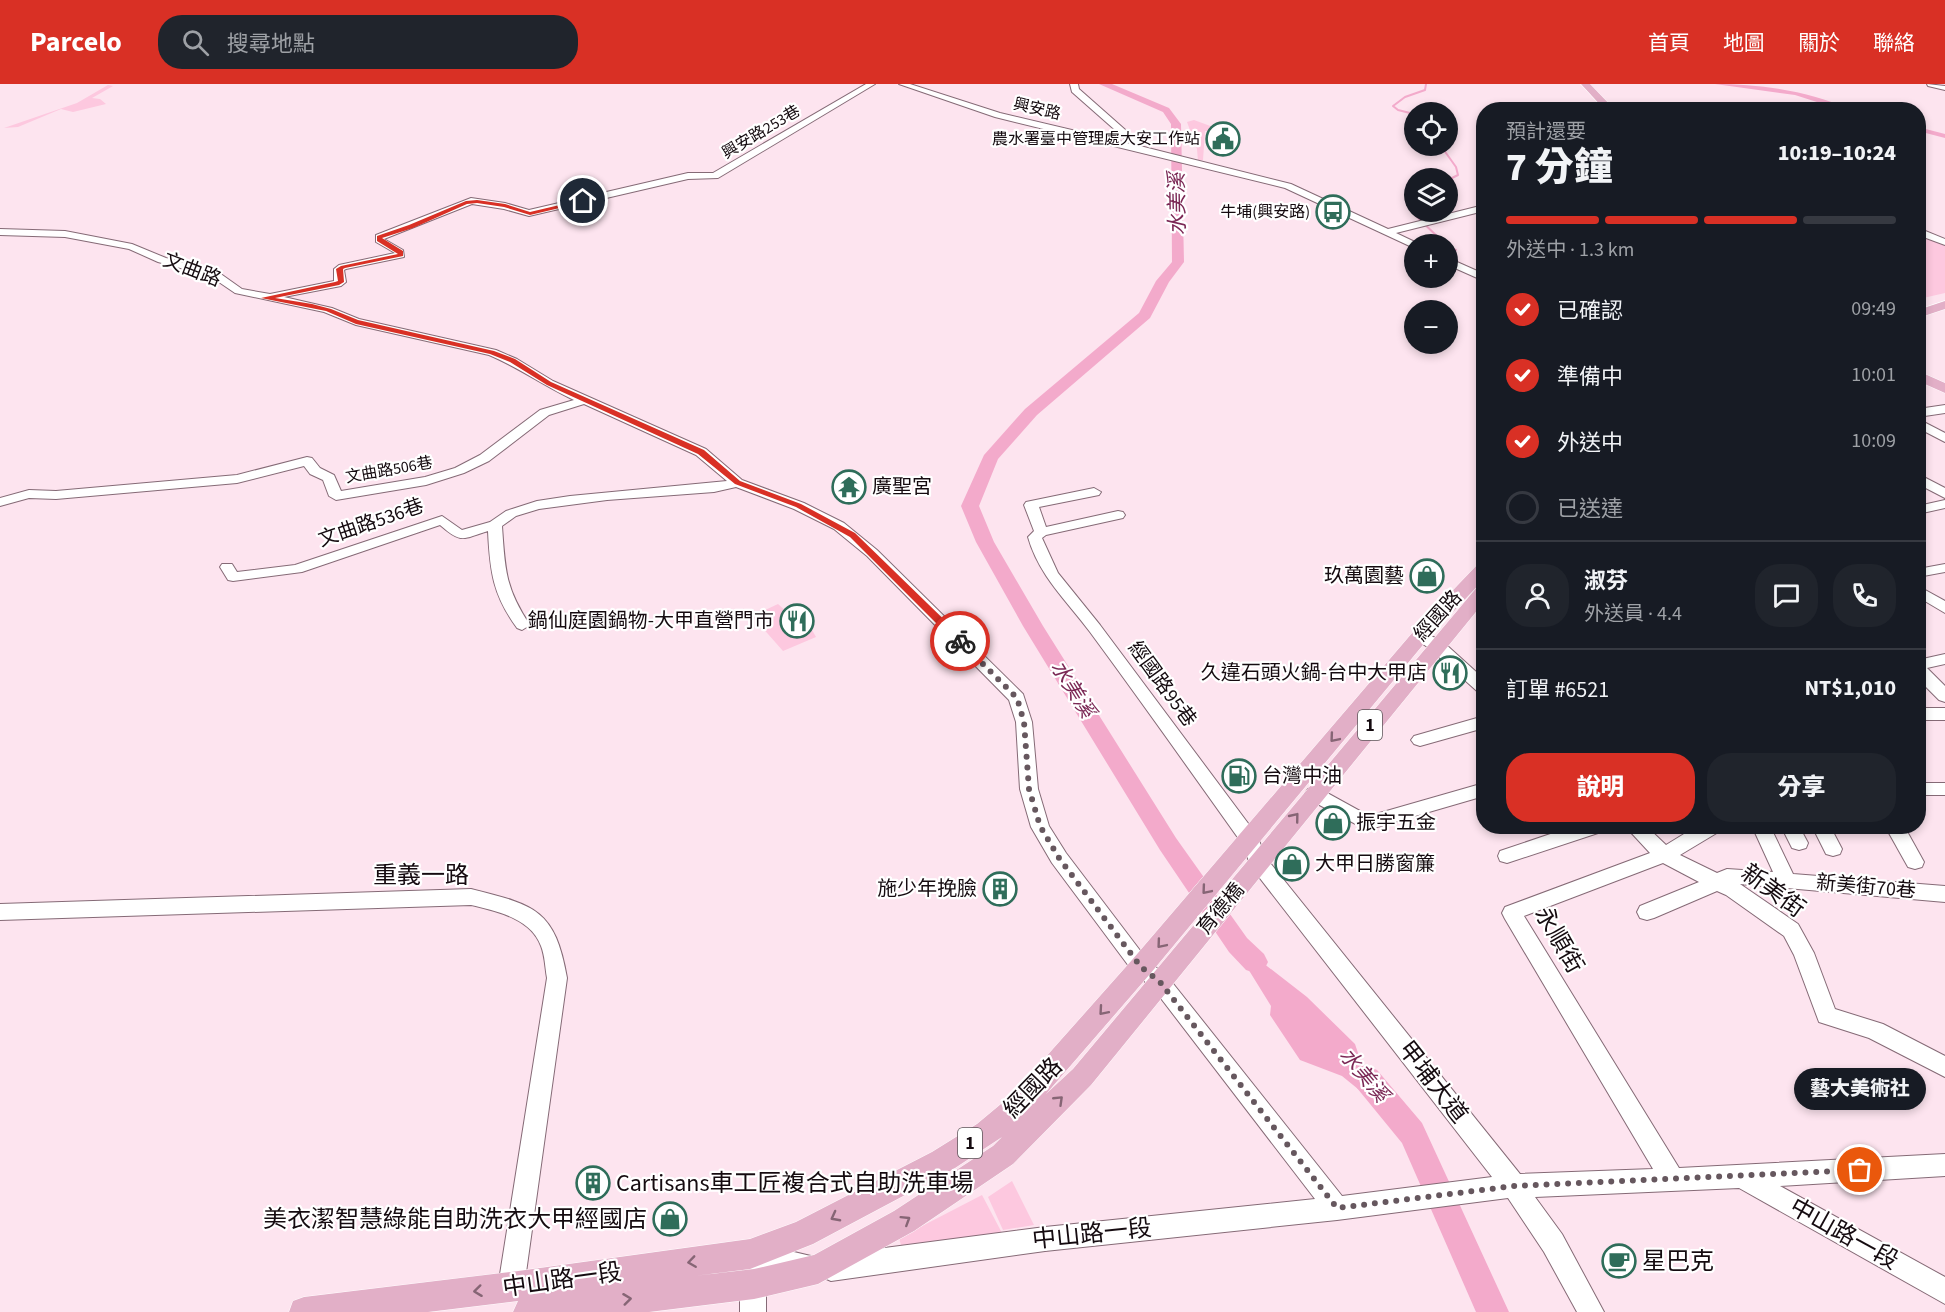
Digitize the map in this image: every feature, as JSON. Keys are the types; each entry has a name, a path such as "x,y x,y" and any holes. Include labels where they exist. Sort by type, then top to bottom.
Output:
{"main road":[{"path":"1585,84 1603,102"},
{"path":"1926,302 1945,296"},
{"path":"1926,311 1945,305"},
{"path":"1926,379 1945,389"},
{"name":"經國路","path":"1253,870 1314,794 1476,578"},
{"name":"經國路","path":"1232,859 1428,640 1476,597"},
{"name":"育德橋","path":"1180,921 1232,859"},
{"name":"育德橋","path":"1195,940 1253,870"},
{"name":"經國路","path":"818,1269 904,1221 1003,1155 1082,1077 1150,975 1180,921"},
{"name":"經國路","path":"750,1254 803,1234 942,1161 987,1133 1023,1103 1150,975 1195,940"},
{"name":"中山路一段","path":"304,1312 511,1287 750,1254"},
{"name":"中山路一段","path":"528,1312 754,1298 818,1269"}],"street":[{"name":"興安路253巷","path":"265,298 337,284 341,282 339,269 343,267 400,255 400,252 379,240 379,237 466,202 477,201 530,213 693,175 719,174 871,84"},
{"name":"興安路","path":"903,84 998,115 1128,142 1136,148 1288,186 1388,232"},
{"path":"1074,84 1075,90 1128,142"},
{"path":"1931,84 1945,88"},
{"path":"1388,232 1476,210"},
{"name":"文曲路","path":"0,232 65,234 132,247 162,260 214,274 239,291 328,310 356,322 492,352 513,361 549,384 701,452 737,483 799,506 852,535 1017,698 1024,722 1029,789 1040,826 1059,858 1337,1208"},
{"path":"1388,232 1404,240"},
{"path":"1926,234 1945,242"},
{"path":"1458,266 1476,274"},
{"name":"文曲路506巷","path":"0,502 17,496 163,487 237,479 307,461 315,471 329,478 336,496 377,487 411,484 441,478 475,464 541,414 587,400"},
{"path":"1926,413 1945,409"},
{"path":"1926,427 1945,438"},
{"name":"文曲路536巷","path":"227,567 233,577 283,573 442,520 460,535 495,525 499,520 517,510 531,507 614,495 721,488 737,483"},
{"path":"1926,483 1945,494"},
{"name":"經國路95巷","path":"1094,492 1031,505 1041,532 1035,537 1038,552 1054,580 1086,616 1249,839 1253,870"},
{"path":"1926,508 1945,504"},
{"path":"1041,532 1118,515"},
{"path":"495,525 498,581 510,611 522,625"},
{"path":"1926,572 1945,568"},
{"path":"1926,595 1945,608"},
{"path":"1428,640 1476,680"},
{"path":"1926,665 1945,659"},
{"path":"1926,676 1945,696"},
{"path":"1926,714 1945,714"},
{"path":"1420,740 1476,724"},
{"path":"1926,789 1945,789"},
{"path":"1314,794 1367,823 1476,791"},
{"path":"1507,856 1574,834"},
{"name":"新美街","path":"1642,834 1664,855 1718,882 1791,930 1804,953 1827,1016 1875,1031 1945,1067"},
{"name":"永順街","path":"1673,1180 1512,913 1664,855 1699,834"},
{"path":"1765,834 1786,880"},
{"path":"1825,834 1833,849"},
{"path":"1899,834 1915,862"},
{"name":"甲埔大道","path":"1253,870 1502,1188 1553,1243 1591,1312"},
{"name":"新美街70巷","path":"1647,912 1727,876 1945,894"},
{"name":"重義一路","path":"0,912 471,897 507,906 536,920 551,945 557,978 511,1287"},
{"path":"1502,1188 1945,1165"},
{"name":"中山路一段","path":"1742,1177 1945,1291"},
{"name":"中山路一段","path":"750,1254 818,1269 1045,1239 1502,1188"},
{"path":"750,1254 754,1298"}],"shaded area":[{"path":"108,85 113,86 92,98 100,99 106,104 73,112 61,109 18,127 4,128 77,103"},
{"path":"1194,120 1224,131 1205,131 1203,160 1198,161 1197,149 1187,122"},
{"path":"1926,237 1945,246 1945,293 1926,297"},
{"path":"778,604 787,612 801,606 809,614 808,623 816,637 783,651 752,616"},
{"path":"1012,1181 1034,1225 1003,1230 988,1197"},
{"path":"982,1195 1002,1233 901,1245 899,1238"}],"water":[{"path":"1236,942 1307,997 1355,1044 1360,1059 1385,1101 1358,1089 1342,1076 1300,1060 1270,1015 1271,1006 1237,951"}],"waterway":[{"name":"水美溪","path":"1104,84 1166,110 1176,124 1178,262 1163,281 1145,315 1031,412 990,458 970,506 985,542 1033,626 1168,844 1238,945 1255,962"},
{"path":"1404,112 1393,106 1405,97 1425,90 1426,84"},
{"path":"1718,84 1796,93 1824,102"},
{"path":"1926,131 1945,136"},
{"path":"1448,156 1456,168"},
{"path":"1422,222 1435,234"},
{"name":"水美溪","path":"1367,1079 1412,1133 1493,1312"}],"way so far":[{"path":"960,641 1017,698 1024,722 1029,789 1040,826 1059,858 1141,967 1160,982 1337,1208 1514,1186 1860,1170"}],"place":[{"name":"農水署臺中管理處大安工作站","path":"1223,139"},
{"name":"牛埔(興安路)","path":"1333,212"},
{"name":"廣聖宮","path":"849,487"},
{"name":"玖萬園藝","path":"1427,576"},
{"name":"鍋仙庭園鍋物-大甲直營門市","path":"797,621"},
{"name":"久違石頭火鍋-台中大甲店","path":"1450,673"},
{"name":"台灣中油","path":"1239,776"},
{"name":"振宇五金","path":"1333,823"},
{"name":"大甲日勝窗簾","path":"1292,864"},
{"name":"施少年挽臉","path":"1000,889"},
{"name":"藝大美術社","path":"1860,1170"},
{"name":"Cartisans車工匠複合式自助洗車場","path":"593,1183"},
{"name":"美衣潔智慧綠能自助洗衣大甲經國店","path":"670,1219"},
{"name":"星巴克","path":"1619,1261"}],"route":[{"path":"583,201 530,213 513,207 477,201 466,202 403,230 387,233 378,238 400,252 398,256 343,267 339,269 341,282 337,284 265,298 312,306 356,322 492,352 513,361 549,384 701,452 737,483 799,506 852,535 873,553 960,641"}]}
